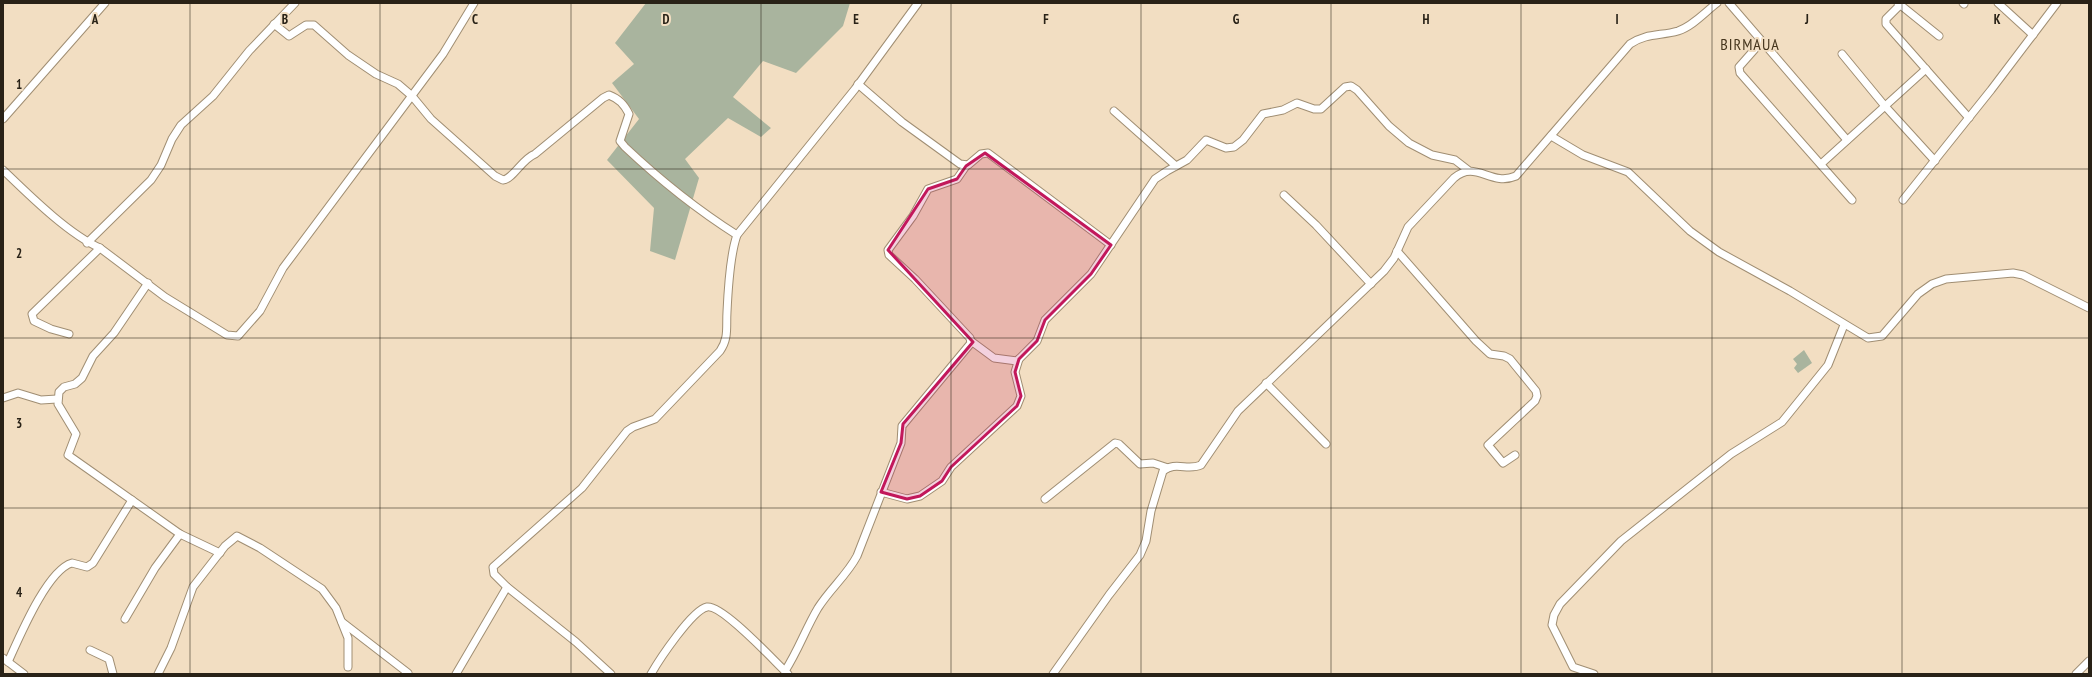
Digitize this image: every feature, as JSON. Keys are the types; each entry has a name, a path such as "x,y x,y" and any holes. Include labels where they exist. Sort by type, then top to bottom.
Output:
{"street":[{"path":"3,119 105,3"},
{"path":"87,243 151,180 161,165 175,133 213,96 249,51 295,3"},
{"path":"3,170 87,243 100,248 148,283 165,298 227,335 238,336 242,334 260,311 283,268 443,54 474,3"},
{"path":"611,674 576,642 507,588 492,571 495,564 582,488 627,431 633,427 655,419 723,347 727,331 726,312 732,256 737,235 858,84 918,3"},
{"path":"1111,245 988,153 981,154 966,166 958,179 928,189 912,216 888,250 889,255 915,279 971,341 994,358 1017,361 1038,341 1045,320 1091,274 1111,245 1149,186 1160,174 1188,160 1206,140 1226,148 1234,147 1243,140 1263,114 1283,110 1297,103 1314,109 1321,109 1345,87 1351,86 1357,90 1389,126 1409,143 1432,156 1455,160 1468,170 1504,180 1513,177 1526,167 1621,54 1639,38 1680,31 1691,24 1716,3"},
{"path":"1729,3 1847,140"},
{"path":"1998,3 2034,35"},
{"path":"1903,200 2058,3"},
{"path":"1940,36 1899,4 1887,17 1885,22 1969,118"},
{"path":"274,24 289,36 306,25 314,25 348,55 376,74 398,84 412,96 431,119 495,176 505,180 527,157 535,154 603,98 609,95 617,98 624,105 629,114 620,140 625,147 667,185 704,214 737,235"},
{"path":"1762,41 1742,62 1739,67 1740,73 1852,200"},
{"path":"1842,54 1884,105 1935,161"},
{"path":"1821,164 1884,105 1926,69"},
{"path":"858,84 902,122 960,164 966,166"},
{"path":"1114,110 1176,166"},
{"path":"1551,136 1583,154 1614,165 1628,172 1690,231 1719,252 1790,291 1863,336 1878,338 1887,331 1918,294 1932,284 1946,279 2006,273 2023,275 2089,308"},
{"path":"1054,674 1100,608 1140,555 1146,540 1150,511 1163,471 1174,466 1196,467 1201,465 1233,417 1266,382 1390,265 1402,238 1417,216 1454,178 1461,172 1468,170"},
{"path":"1284,195 1316,225 1370,284"},
{"path":"69,334 51,329 34,321 32,314 100,248"},
{"path":"1397,251 1476,341 1490,354 1504,356 1510,360 1536,391 1538,396 1535,401 1488,445 1502,463 1515,456"},
{"path":"148,283 114,333 93,356 82,378 74,384 64,387 59,392 57,399 61,411 76,434 68,453 68,457 180,534 220,554"},
{"path":"1594,674 1573,667 1567,652 1555,634 1552,621 1560,604 1621,541 1730,454 1782,422 1828,365 1844,325"},
{"path":"651,674 666,649 680,632 702,609 710,607 720,610 734,621 787,672 818,609 854,561 902,441 902,426 969,347 971,341"},
{"path":"881,492 912,499 920,496 943,480 951,468 1017,406 1022,396 1016,372 1018,359"},
{"path":"1266,382 1326,444"},
{"path":"3,398 18,393 41,400 57,399"},
{"path":"1045,499 1115,443 1119,444 1140,464 1153,462 1168,468"},
{"path":"24,674 6,660 36,604 61,568 72,563 87,567 93,562 132,500"},
{"path":"125,619 155,568 180,534"},
{"path":"158,674 171,648 192,587 237,536 246,539 322,589 336,608 348,638 348,667"},
{"path":"456,674 507,588"},
{"path":"342,622 408,673"},
{"path":"90,650 109,659 113,674"},
{"path":"2076,674 2089,661"}],"highlighted area":[{"path":"985,153 1111,245 1091,274 1045,320 1037,341 1019,359 1015,372 1021,396 1017,406 951,467 942,481 920,496 907,499 881,492 901,443 903,424 973,342 888,250 928,189 957,179 966,166"}],"green space":[{"path":"646,3 850,3 843,26 796,73 763,61 733,97 771,128 761,137 728,118 685,159 699,178 675,260 650,251 654,208 607,160 639,119 612,83 634,64 615,43"},
{"path":"1804,350 1812,363 1798,373 1794,368 1797,364 1793,359"}],"district":[{"name":"BIRMAUA","path":"1750,44"}]}
